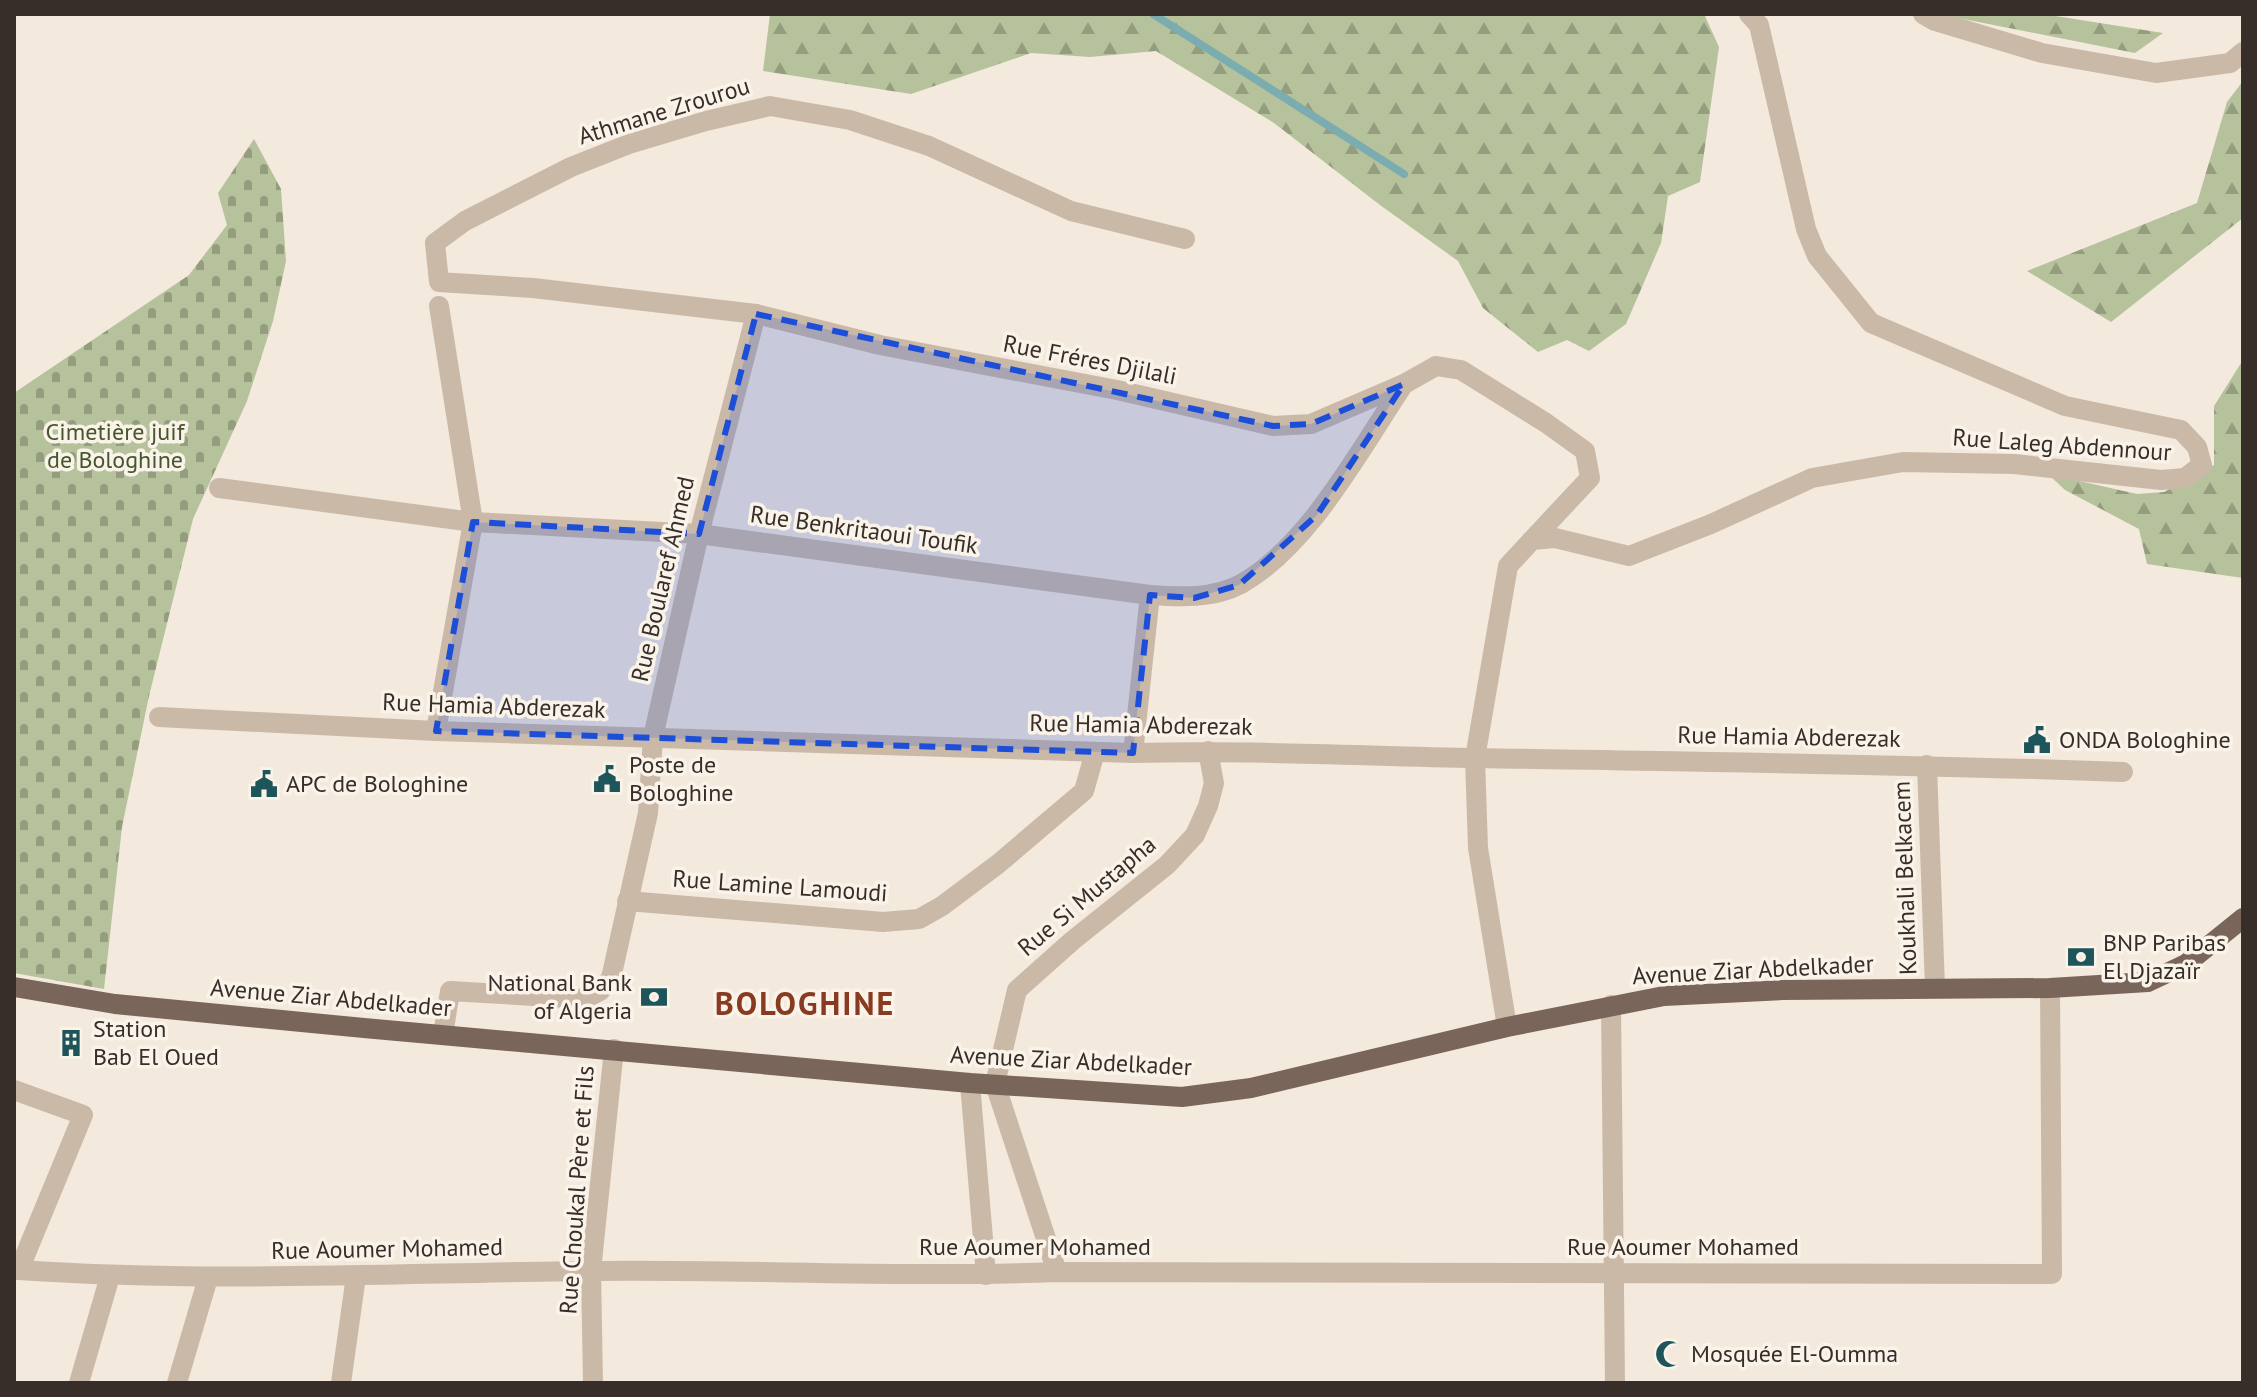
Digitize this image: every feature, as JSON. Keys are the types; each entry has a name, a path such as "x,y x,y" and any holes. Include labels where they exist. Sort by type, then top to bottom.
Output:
{"main road":[{"name":"Avenue Ziar Abdelkader","path":"14,987 115,1004 443,1035 970,1083 1182,1097 1251,1088 1507,1027 1664,996 1783,990 2050,988 2148,982 2186,964 2227,934 2243,918"}],"street":[{"name":"Rue Laleg Abdennour","path":"1532,540 1555,538 1629,556 1711,524 1812,478 1903,462 2014,464 2161,480 2185,478 2202,465 2197,447 2181,430 2065,406 1871,323 1817,256 1806,229 1759,25 1749,14"},
{"path":"1923,14 1935,21 2042,53 2156,73 2230,63 2243,52"},
{"name":"Athmane Zrourou","path":"439,282 435,243 465,221 571,167 629,144 770,106 850,120 929,146 1071,211 1185,239"},
{"name":"Rue Fréres Djilali","path":"439,282 533,288 756,314 880,345 1117,390 1273,426 1311,424 1404,384 1436,366 1461,370 1585,451 1590,478 1532,540"},
{"path":"436,731 473,522 439,306"},
{"name":"Rue Boularef Ahmed","path":"443,1035 450,991 585,999 600,991 611,978 648,813 653,737 699,534 756,314"},
{"name":"Rue Benkritaoui Toufik","path":"219,488 473,522 699,534 1150,595 1194,598 1239,585 1276,558 1317,515 1404,384"},
{"path":"1507,1027 1478,848 1475,758 1508,566 1532,540"},
{"path":"1133,753 1150,595"},
{"name":"Rue Hamia Abderezak","path":"159,717 436,731 1095,752 1208,751 1927,765 2123,772"},
{"name":"Rue Si Mustapha","path":"995,1084 1017,990 1072,941 1167,865 1195,835 1214,783 1208,751"},
{"name":"Rue Lamine Lamoudi","path":"627,901 883,922 919,919 942,906 998,864 1084,791 1095,752"},
{"name":"Koukhali Belkacem","path":"1927,765 1935,988"},
{"name":"Rue Aoumer Mohamed","path":"17,1270 208,1278 591,1271 986,1275 1057,1272 2052,1274 2050,988"},
{"path":"1611,1005 1615,1383"},
{"name":"Rue Choukal Père et Fils","path":"593,1383 591,1271 614,1049"},
{"path":"970,1083 986,1275"},
{"path":"995,1084 1057,1272"},
{"path":"14,1090 83,1115 17,1270"},
{"path":"79,1383 110,1276"},
{"path":"341,1383 356,1276"},
{"path":"177,1383 208,1278"}],"highlighted area":[{"path":"756,314 1273,426 1311,424 1404,384 1317,515 1239,585 1194,598 1150,595 1133,753 436,731 473,522 699,534"}],"green space":[{"path":"770,14 1704,14 1719,47 1700,182 1668,196 1661,243 1626,324 1589,351 1567,340 1538,352 1483,308 1458,261 1274,123 1156,51 1090,57 1031,53 911,94 763,71"},
{"path":"1938,14 2043,14 2163,33 2135,53"},
{"path":"2243,81 2243,218 2111,322 2027,271 2197,203 2227,102"},
{"name":"Cimetière juif de Bologhine","path":"254,139 281,189 286,261 273,321 247,401 193,519 149,696 122,827 104,989 14,973 14,393 189,275 227,225 218,193"},
{"path":"2243,360 2243,578 2147,564 2139,529 2065,490 2048,474 2137,494 2164,492 2214,465 2214,406"}],"waterway":[{"path":"1153,14 1404,174"}],"place":[{"name":"ONDA Bologhine","path":"2037,740"},
{"name":"Poste de Bologhine","path":"607,779"},
{"name":"APC de Bologhine","path":"264,784"},
{"name":"BNP Paribas El Djazaïr","path":"2081,957"},
{"name":"National Bank of Algeria","path":"654,997"},
{"name":"Station Bab El Oued","path":"71,1043"},
{"name":"Mosquée El-Oumma","path":"1669,1354"}],"district":[{"name":"BOLOGHINE","path":"805,1004"}]}
